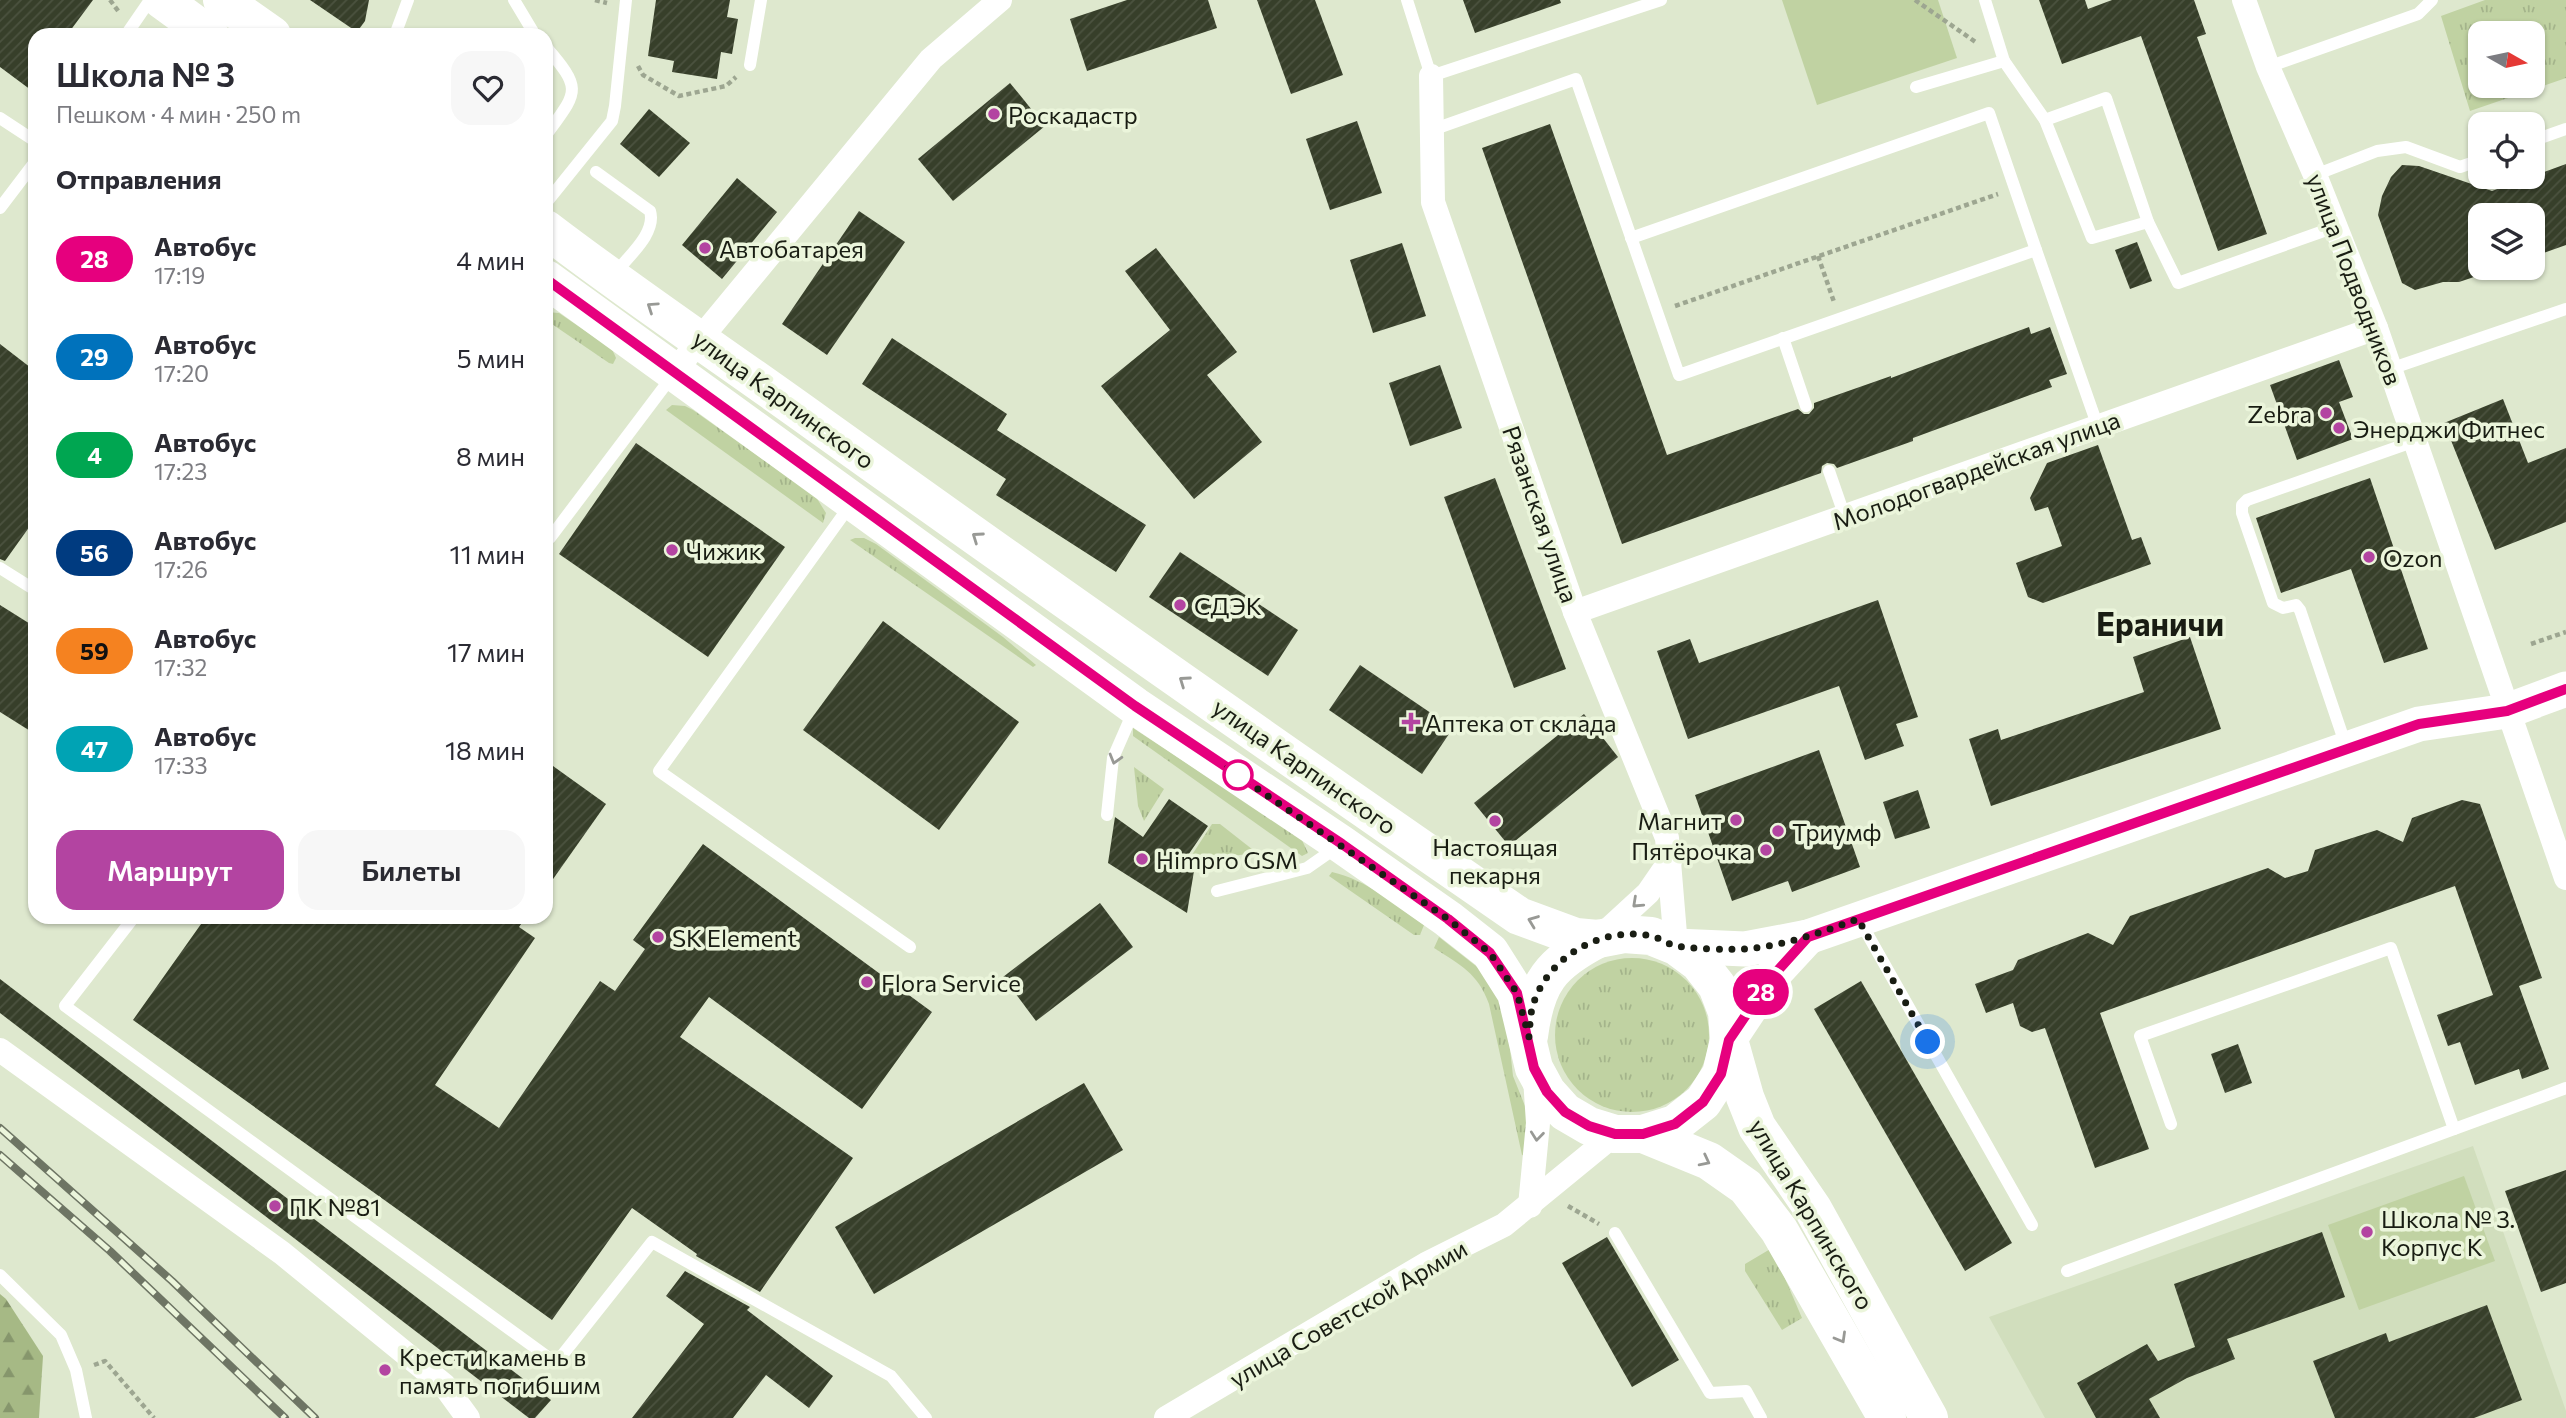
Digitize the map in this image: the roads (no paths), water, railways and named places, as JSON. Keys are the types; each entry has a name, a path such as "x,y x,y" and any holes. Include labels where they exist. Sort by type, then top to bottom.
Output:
{"main road":[{"path":"162,0 201,28"},
{"path":"222,0 262,28"},
{"name":"улица Карпинского","path":"553,234 611,279 1519,916 1576,937 1598,939"},
{"name":"улица Карпинского","path":"553,284 1135,706 1342,844 1448,919 1490,953 1517,993 1531,1052 1547,1092 1565,1112 1589,1126 1629,1134 1709,1161 1746,1187 1779,1230 1887,1418"},
{"path":"1005,611 1020,607 1029,599 1031,585 1023,568"},
{"name":"улица Карпинского","path":"1531,1052 1533,1005 1547,976 1570,953 1598,939 1624,934 1651,936 1676,946 1699,963 1717,986 1727,1012 1729,1040 1757,1128 1813,1209 1929,1418"},
{"name":"улица Карпинского","path":"1629,1134 1675,1124 1703,1102 1721,1074 1729,1040"}],"street":[{"path":"675,372 931,59 1000,0"},
{"name":"улица Подводников","path":"2244,0 2268,67 2315,175 2376,328 2566,878"},
{"name":"Рязанская улица","path":"1431,76 1433,202 1576,612 1667,838 1676,946"},
{"name":"Молодогвардейская улица","path":"1576,612 2376,328"},
{"path":"1676,946 1745,949 1808,937 2419,724 2507,711 2566,689"},
{"path":"1598,939 1648,893 1670,861"},
{"path":"1729,1040 1771,978 1808,937"},
{"path":"0,1050 282,1253 444,1385 468,1418"},
{"path":"1530,1206 1538,1123 1531,1052"},
{"name":"улица Советской Армии","path":"1166,1418 1426,1264 1504,1225 1629,1134"}],"lane":[{"path":"131,28 150,0"},
{"path":"398,28 408,0"},
{"path":"514,0 531,28"},
{"path":"750,65 761,0"},
{"path":"1407,0 1431,76 1661,0"},
{"path":"1985,0 2004,61 2045,120 2092,238 2148,222"},
{"path":"2268,67 2418,14 2432,0"},
{"path":"553,194 612,121 625,3"},
{"path":"553,55 568,72 573,84 572,99 553,125"},
{"path":"1916,88 2004,61"},
{"path":"1432,130 1576,79 1678,375 2036,250"},
{"path":"2045,120 2106,98 2148,222 2178,283 2335,227"},
{"path":"1631,237 1989,113 2098,427"},
{"path":"0,118 28,136"},
{"path":"2545,136 2566,129"},
{"path":"2315,175 2377,151 2406,147 2460,167 2468,164"},
{"path":"0,208 28,171"},
{"path":"596,172 650,211 653,219 647,234 611,279"},
{"path":"2390,369 2566,309"},
{"path":"1783,338 1806,406"},
{"path":"553,534 675,372"},
{"path":"2347,750 2300,610 2296,606 2283,608 2273,603 2242,513 2242,505 2247,500 2415,441"},
{"path":"1829,471 1845,517"},
{"path":"853,500 659,771 910,947"},
{"path":"0,568 28,586"},
{"path":"1107,815 1112,758 1135,706"},
{"path":"1217,891 1307,868 1342,844"},
{"path":"1858,919 2032,1225"},
{"path":"129,924 65,1006 556,1363 652,1242 891,1376 926,1418"},
{"path":"2171,1124 2140,1035 2391,948 2454,1129"},
{"path":"2067,1271 2566,1088"},
{"path":"1615,1233 1710,1393 1746,1391 1761,1418"},
{"path":"0,1275 61,1335 76,1370 86,1418"}],"railway":[{"path":"0,1128 172,1281 315,1418"},
{"path":"0,1155 110,1251 285,1418"}],"place":[{"name":"Роскадастр","path":"994,114"},
{"name":"Автобатарея","path":"705,248"},
{"name":"Zebra","path":"2326,413"},
{"name":"Энерджи Фитнес","path":"2339,428"},
{"name":"Чижик","path":"672,550"},
{"name":"Ozon","path":"2369,557"},
{"name":"СДЭК","path":"1180,605"},
{"name":"Аптека от склада","path":"1411,722"},
{"name":"Магнит","path":"1736,820"},
{"name":"Настоящая пекарня","path":"1495,821"},
{"name":"Триумф","path":"1778,831"},
{"name":"Пятёрочка","path":"1766,850"},
{"name":"Himpro GSM","path":"1142,859"},
{"name":"SK Element","path":"658,937"},
{"name":"Flora Service","path":"867,982"},
{"name":"ПК №81","path":"275,1206"},
{"name":"Школа № 3. Корпус К","path":"2367,1232"},
{"name":"Крест и камень в память погибшим","path":"385,1370"}],"district":[{"name":"Ераничи","path":"2160,623"}]}
